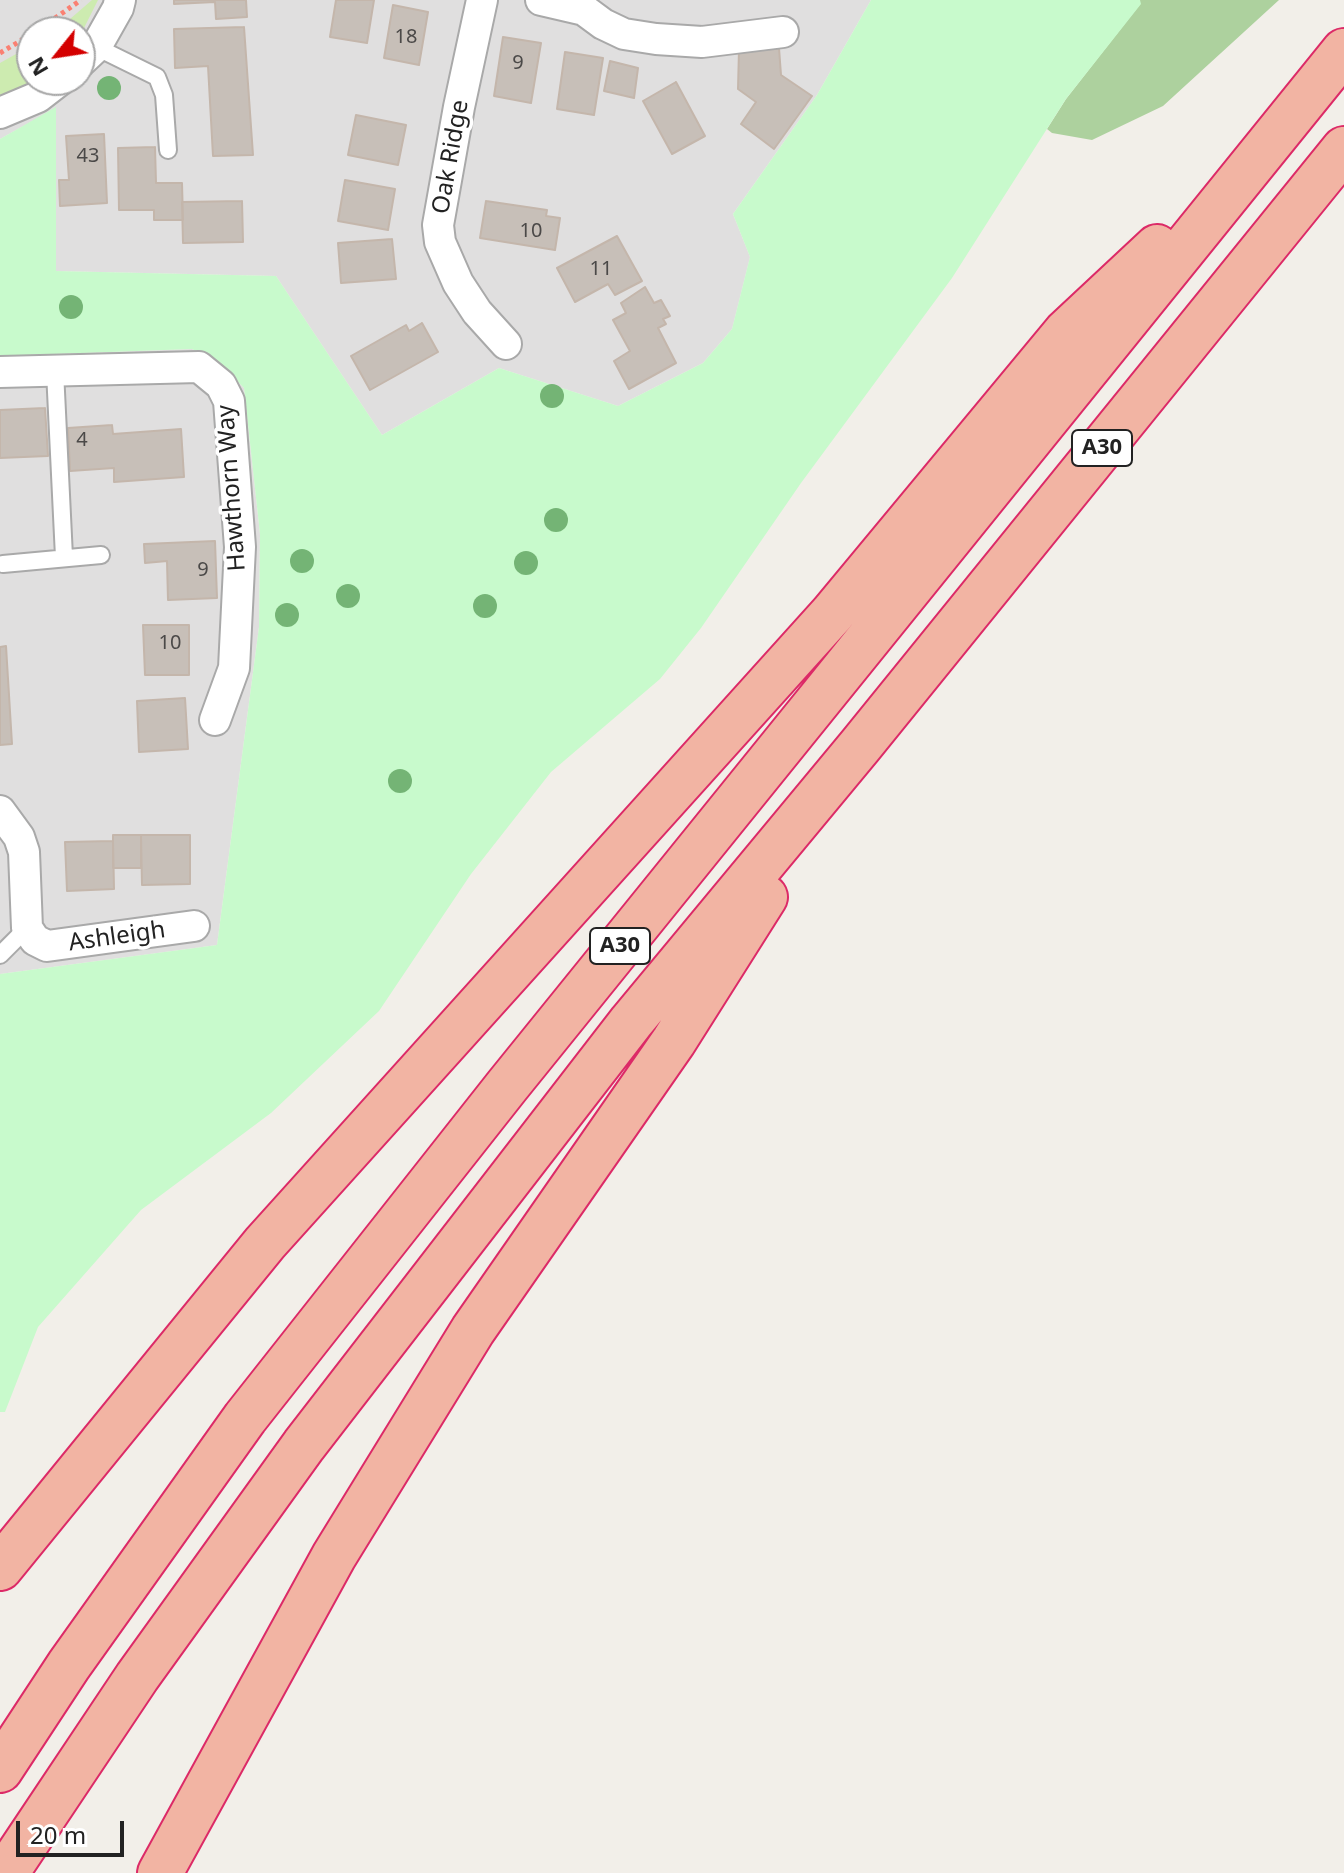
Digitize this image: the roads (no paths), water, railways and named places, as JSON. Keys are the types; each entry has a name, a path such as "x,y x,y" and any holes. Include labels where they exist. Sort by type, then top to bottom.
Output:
{"highway":[{"name":"A30","path":"0,1770 69,1665 245,1418 507,1086 1344,51"},
{"path":"0,1568 265,1243 832,614 1066,332 1268,144"},
{"name":"A30","path":"6,1873 137,1677 304,1445 631,1022 860,746 1344,149"},
{"path":"160,1873 334,1556 473,1330 674,1041 860,746"}],"street":[{"path":"96,40 120,0"},
{"name":"Oak Ridge","path":"482,0 438,225 440,242 458,283 477,312 506,344"},
{"path":"541,0 584,10 624,34 656,39 702,42 783,32"},
{"path":"0,113 39,96"},
{"name":"Hawthorn Way","path":"0,372 199,367 221,385 229,401 240,547 234,668 215,720"},
{"path":"0,811 19,837 24,852 27,928"},
{"name":"Ashleigh","path":"27,928 35,940 47,946 194,926"}],"lane":[{"path":"96,57 157,77 164,95 168,150"},
{"path":"55,371 64,557"},
{"path":"3,564 101,555"},
{"path":"0,955 27,928"}]}
